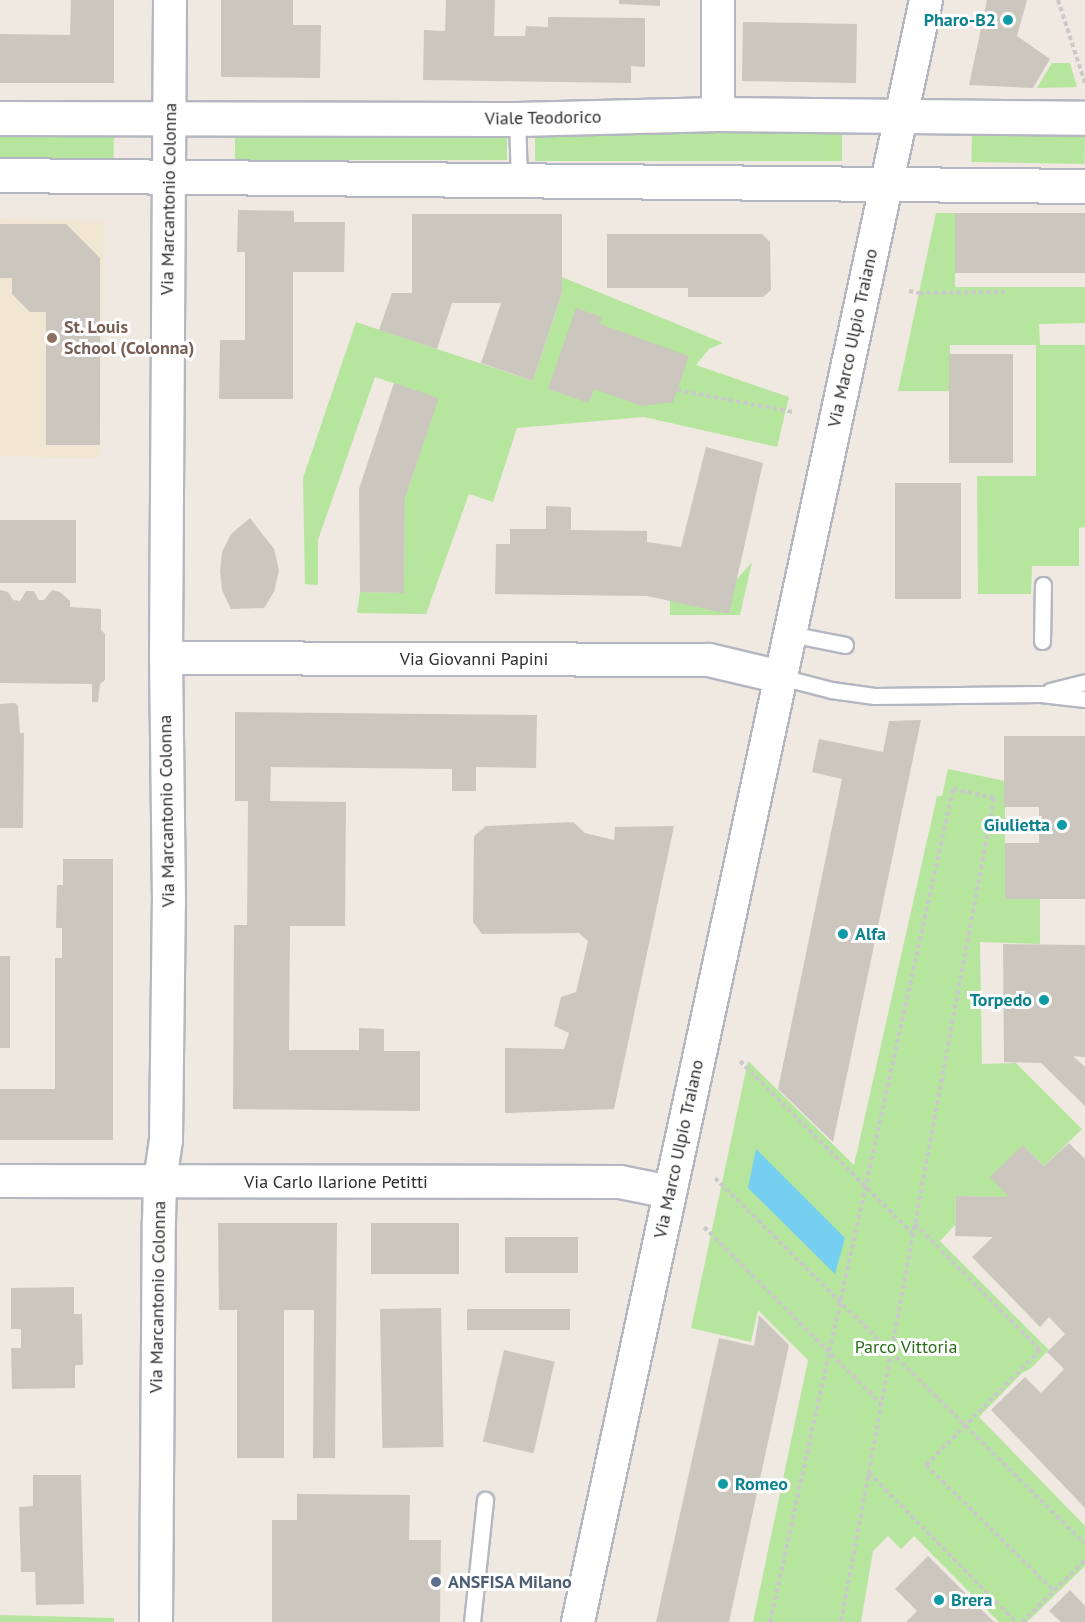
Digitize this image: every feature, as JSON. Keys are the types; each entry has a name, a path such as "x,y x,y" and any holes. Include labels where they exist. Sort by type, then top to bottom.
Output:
{"street":[{"name":"Via Marcantonio Colonna","path":"156,1622 160,1181 166,1140 169,902 166,658 170,0"},
{"path":"718,0 718,114"},
{"name":"Via Marco Ulpio Traiano","path":"578,1622 927,0"},
{"name":"Viale Teodorico","path":"0,118 517,119 718,114 1085,118"},
{"path":"0,175 1085,186"},
{"name":"Via Giovanni Papini","path":"166,658 709,660 781,676"},
{"name":"Via Carlo Ilarione Petitti","path":"0,1181 620,1182 670,1192"}],"lane":[{"path":"517,119 519,180"},
{"path":"1042,641 1043,585"},
{"path":"790,634 845,645"},
{"path":"781,676 831,690 875,696 1041,694 1085,699"},
{"path":"1041,694 1085,682"},
{"path":"472,1622 485,1500"}],"path":[{"path":"1058,0 1085,83"},
{"path":"909,291 919,293 1005,292"},
{"path":"677,390 793,412"},
{"path":"770,1622 953,789 994,798 841,1622"},
{"path":"740,1061 913,1234"},
{"path":"715,1178 1085,1544"},
{"path":"915,1224 1041,1350 926,1465 1054,1591"},
{"path":"704,1227 881,1404"},
{"path":"869,1472 1016,1622"},
{"path":"1022,1622 1085,1560"}],"shaded area":[{"name":"St. Louis School (Colonna)","path":"0,219 104,221 100,458 0,456"}],"green space":[{"path":"1052,63 1070,63 1077,87 1037,88"},
{"path":"0,130 114,132 113,161 0,159"},
{"path":"235,131 507,131 507,160 235,160"},
{"path":"535,132 842,132 842,161 535,161"},
{"path":"972,133 1085,135 1084,164 971,162"},
{"path":"936,213 955,213 955,287 1085,287 1085,323 1039,324 1040,345 1085,345 1085,527 1079,528 1079,566 1032,566 1031,594 978,594 977,476 1036,476 1036,345 950,345 950,391 898,391"},
{"path":"562,277 723,343 709,349 696,365 789,397 777,447 644,417 517,428 493,502 469,494 426,614 357,613 360,592 404,593 405,498 438,398 375,377 318,540 318,585 305,584 303,478 356,322 533,381 562,293"},
{"path":"752,562 740,615 670,615 670,601 737,579"},
{"name":"Parco Vittoria","path":"948,769 1005,781 1005,899 1040,899 1040,944 980,942 982,1064 1016,1063 1082,1129 1044,1166 1023,1145 1009,1197 956,1196 955,1225 940,1241 1049,1350 1030,1369 1022,1373 979,1417 1085,1526 1085,1566 1027,1622 999,1622 914,1536 901,1549 888,1536 873,1551 861,1622 753,1622 808,1360 758,1310 751,1342 691,1328 748,1061 854,1165 937,796 942,796"},
{"path":"0,1615 114,1618 114,1622 0,1622"}],"water":[{"path":"756,1149 845,1238 835,1274 748,1188"}],"building":[{"path":"71,0 114,0 114,83 0,83 0,34 70,35"},
{"path":"221,0 293,0 293,25 321,25 320,78 221,77"},
{"path":"446,0 495,0 494,36 525,36 526,26 548,27 548,17 645,18 645,67 631,66 631,83 423,80 424,30 445,31"},
{"path":"619,0 660,0 660,6 619,4"},
{"path":"987,0 1027,0 1017,36 1050,59 1033,88 969,85"},
{"path":"743,22 857,24 856,83 742,81"},
{"path":"238,210 294,211 294,222 345,222 344,272 293,272 293,399 219,399 220,340 245,340 245,252 237,252"},
{"path":"955,213 1085,213 1085,273 955,273"},
{"path":"412,214 562,214 562,293 533,381 481,363 501,303 452,303 437,349 379,330 392,293 412,293"},
{"name":"St. Louis School (Colonna)","path":"0,224 66,224 100,258 100,445 46,445 46,312 30,312 12,294 12,278 0,278"},
{"path":"607,234 762,234 770,242 771,290 763,297 688,297 688,288 607,288"},
{"path":"576,308 602,317 600,324 689,356 673,402 642,406 594,389 589,403 548,389"},
{"path":"949,354 1013,354 1013,463 949,463"},
{"path":"394,383 439,398 405,498 404,593 360,592 359,489"},
{"path":"706,447 763,463 729,614 647,596 495,594 496,544 510,544 510,529 546,529 546,506 571,507 571,530 647,531 647,542 681,547"},
{"path":"895,483 961,483 961,599 895,599"},
{"path":"250,518 274,549 279,570 274,592 264,608 231,609 222,590 220,571 222,552 231,534"},
{"path":"0,520 76,520 76,583 0,583"},
{"path":"0,590 8,592 13,600 20,601 26,591 34,591 39,600 44,600 52,590 60,592 70,601 70,607 101,609 101,630 105,634 105,680 100,684 98,702 92,702 92,684 0,683"},
{"path":"15,703 18,706 20,733 24,733 23,828 0,828 0,704"},
{"path":"235,712 537,715 536,768 476,767 476,791 452,791 452,769 271,767 270,801 346,802 345,926 290,926 289,1050 359,1050 359,1028 384,1029 384,1051 420,1051 420,1111 233,1109 234,925 247,925 248,801 235,801"},
{"name":"Alfa","path":"921,720 833,1142 778,1089 842,779 812,772 819,739 883,752 889,721"},
{"name":"Giulietta","path":"1004,736 1085,736 1085,899 1005,899 1005,843 1039,843 1039,807 1004,807"},
{"path":"573,822 585,833 614,840 615,827 674,826 614,1109 505,1113 505,1048 564,1049 569,1033 554,1026 561,997 576,992 588,941 579,933 482,934 473,922 474,836 486,826"},
{"path":"63,859 113,859 113,1140 0,1140 0,1089 55,1089 55,958 62,958 62,928 56,928 57,885 63,885"},
{"name":"Torpedo","path":"1003,944 1085,945 1085,1057 1073,1056 1085,1067 1085,1106 1041,1063 1004,1062"},
{"path":"0,956 10,956 10,1048 0,1048"},
{"path":"1069,1143 1085,1159 1085,1508 991,1410 1025,1377 1041,1393 1064,1369 1047,1352 1065,1334 1049,1317 1040,1327 972,1257 993,1237 955,1236 956,1196 1009,1197 990,1177 1023,1145 1044,1166"},
{"path":"218,1223 337,1223 335,1458 313,1458 314,1310 284,1310 284,1458 237,1458 237,1310 219,1310"},
{"path":"371,1223 459,1223 459,1274 371,1274"},
{"path":"505,1237 578,1237 578,1273 505,1273"},
{"path":"74,1287 74,1314 82,1314 83,1365 75,1365 75,1388 12,1389 11,1348 21,1348 21,1329 11,1329 11,1288"},
{"path":"441,1308 443,1447 382,1448 380,1309"},
{"path":"467,1309 570,1309 570,1330 467,1330"},
{"name":"Romeo","path":"759,1315 789,1345 729,1622 656,1622 719,1338 754,1346"},
{"path":"504,1350 555,1362 534,1453 483,1442"},
{"path":"33,1475 81,1475 84,1604 36,1605 35,1572 21,1572 19,1507 33,1506"},
{"path":"297,1494 410,1495 409,1540 441,1540 440,1622 272,1622 272,1520 297,1520"},
{"name":"Brera","path":"928,1556 994,1622 906,1622 917,1611 895,1589"},
{"path":"1070,1590 1085,1606 1085,1622 1061,1622 1049,1611"}],"place":[{"name":"Pharo-B2","path":"1008,20"},
{"name":"St. Louis School (Colonna)","path":"52,338"},
{"name":"Giulietta","path":"1062,825"},
{"name":"Alfa","path":"843,934"},
{"name":"Torpedo","path":"1044,1000"},
{"name":"Romeo","path":"723,1484"},
{"name":"ANSFISA Milano","path":"436,1582"},
{"name":"Brera","path":"939,1600"}]}
